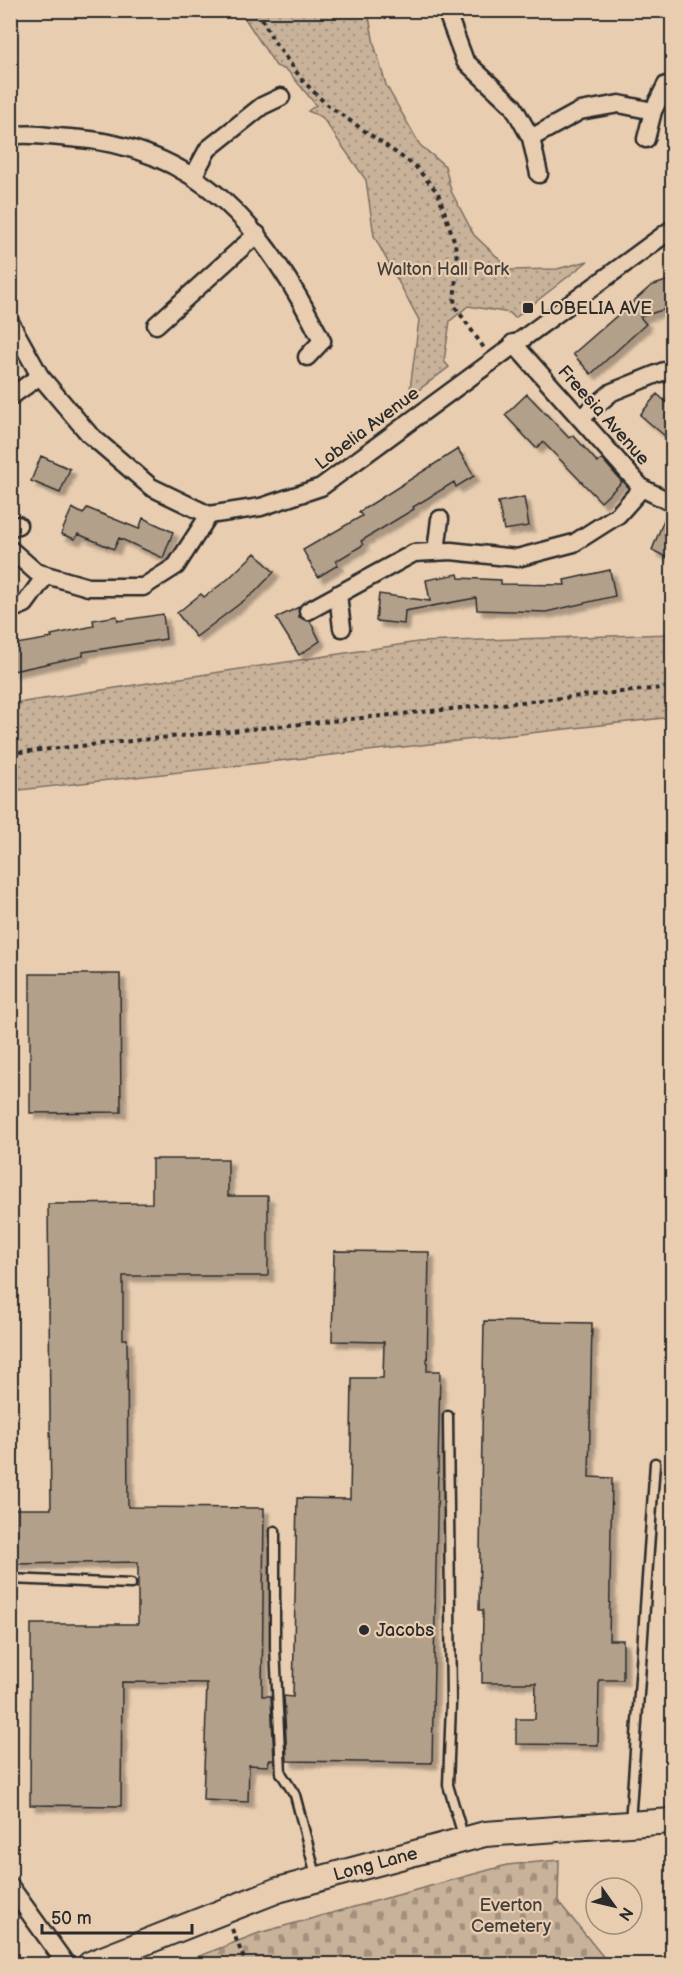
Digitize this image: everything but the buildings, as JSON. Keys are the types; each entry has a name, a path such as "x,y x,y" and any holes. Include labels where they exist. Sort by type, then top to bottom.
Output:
{"main road":[{"name":"Long Lane","path":"90,1965 278,1890 485,1833 672,1821"}],"street":[{"path":"446,10 465,61 513,106 531,138 539,174"},
{"path":"646,139 653,111 666,85"},
{"path":"194,175 208,149 262,106 281,97"},
{"path":"531,138 580,111 619,104 653,111"},
{"path":"10,136 100,140 152,155 194,175 231,205 257,234 301,298 322,340 307,357"},
{"name":"Lobelia Avenue","path":"209,515 261,507 321,487 513,343 672,229"},
{"path":"156,325 257,234"},
{"path":"10,322 40,376 89,434 151,487 209,515 176,566 143,587 88,587 36,572 10,549"},
{"name":"Freesia Avenue","path":"513,343 642,488 672,503"},
{"path":"581,418 612,392 664,371 672,376"},
{"path":"10,397 40,376"},
{"path":"308,611 414,552 517,558 574,543 618,515 642,488"},
{"path":"436,552 440,519"},
{"path":"10,610 25,604 46,575"},
{"path":"338,594 342,628"},
{"path":"10,1886 66,1965"}],"lane":[{"path":"448,1416 451,1704 448,1785 464,1839"},
{"path":"630,1823 655,1463"},
{"path":"275,1531 275,1647 281,1773 295,1795 317,1879"},
{"path":"10,1579 131,1584"}],"path":[{"path":"258,10 273,40 303,81 326,104 415,166 438,193 455,243 457,260 454,305 492,359"},
{"path":"10,753 672,687"},
{"path":"225,1911 246,1965"}],"green space":[{"name":"Walton Hall Park","path":"240,11 368,11 374,44 386,85 420,145 445,166 451,191 474,235 511,270 557,269 588,261 515,318 510,313 468,306 450,321 444,361 449,367 409,397 419,320 374,236 366,180 322,117 308,111 316,105 288,71 276,66"},
{"path":"672,634 672,717 11,791 11,704 418,642"},
{"name":"Everton Cemetery","path":"559,1860 558,1901 584,1936 609,1964 179,1964 259,1933 507,1865"}],"place":[{"name":"LOBELIA AVE","path":"528,308"},
{"name":"Jacobs","path":"364,1630"}]}
